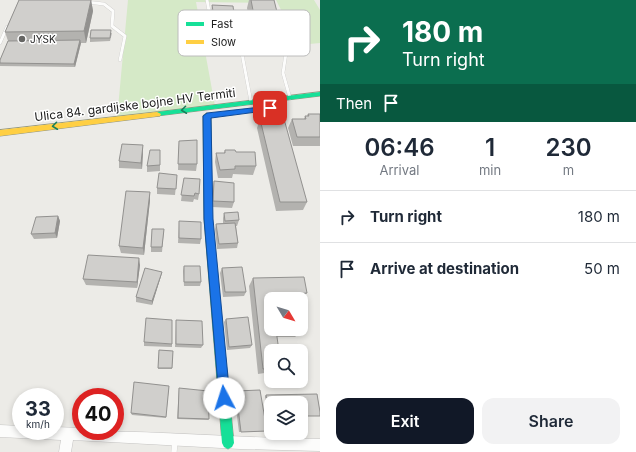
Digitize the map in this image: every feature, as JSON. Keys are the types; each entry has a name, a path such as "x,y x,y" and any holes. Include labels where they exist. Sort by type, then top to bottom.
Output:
{"main road":[{"name":"Ulica 84. gardijske bojne HV Termiti","path":"0,133 320,94"},
{"name":"Ulica 84. gardijske bojne HV Termiti","path":"0,141 320,102"},
{"path":"207,116 208,219 228,443"}],"street":[{"path":"0,431 68,433 174,446 228,443 266,449 320,445"},
{"path":"65,452 68,433"}],"lane":[{"path":"207,0 209,10"},
{"path":"84,2 102,3 112,9 112,26 125,36 120,60"},
{"path":"0,43 10,22"},
{"path":"242,56 251,102"},
{"path":"286,56 283,73 290,98"}],"green space":[{"path":"128,0 263,0 265,3 196,2 197,10 178,10 178,56 206,56 215,106 117,119"},
{"path":"276,0 314,0 320,10 320,43 310,44 310,10 281,10"}],"building":[{"path":"19,0 91,0 84,31 5,32"},
{"path":"251,0 274,0 276,10 253,10"},
{"path":"212,5 233,6 234,10 213,10"},
{"path":"91,30 111,30 110,38 90,38"},
{"path":"80,40 74,64 0,63 8,41"},
{"path":"308,114 320,114 320,137 297,137 292,119 306,119 305,116 309,116"},
{"path":"260,119 284,119 307,202 280,202"},
{"path":"197,140 197,164 178,164 179,141"},
{"path":"122,144 143,145 141,163 119,161"},
{"path":"150,150 160,150 160,165 147,166"},
{"path":"225,150 235,150 236,152 255,152 256,166 235,166 235,169 220,170 216,153 225,153"},
{"path":"159,173 177,175 176,189 157,188"},
{"path":"184,178 200,179 199,194 195,193 194,196 181,195"},
{"path":"214,181 234,183 234,202 213,201"},
{"path":"126,191 150,192 143,248 119,246"},
{"path":"238,212 239,220 225,221 224,213"},
{"path":"58,216 55,233 31,234 36,217"},
{"path":"179,221 201,222 201,239 179,238"},
{"path":"235,223 238,243 219,244 216,224"},
{"path":"152,229 164,229 162,247 151,247"},
{"path":"88,255 139,258 137,282 83,279"},
{"path":"184,266 200,266 201,282 184,282"},
{"path":"242,267 246,292 225,292 222,268"},
{"path":"145,268 162,272 152,301 136,297"},
{"path":"304,277 307,292 264,292 264,336 277,336 278,344 264,344 263,369 253,278"},
{"path":"248,317 252,345 229,347 226,319"},
{"path":"146,318 172,320 172,344 144,342"},
{"path":"176,320 202,321 203,345 176,344"},
{"path":"159,350 173,351 172,368 158,368"},
{"path":"134,382 169,386 166,417 131,413"},
{"path":"179,388 208,391 209,419 178,418"},
{"path":"260,390 264,413 264,431 241,432 236,391"},
{"path":"317,394 320,416 308,416 308,396 266,395"}],"traffic: fast":[{"path":"157,114 320,94"},
{"path":"207,116 208,219 228,443"}],"traffic: slow":[{"path":"0,133 157,114"}],"place":[{"name":"JYSK","path":"22,39"}],"route":[{"path":"224,398 208,219 207,116 270,108"}]}
